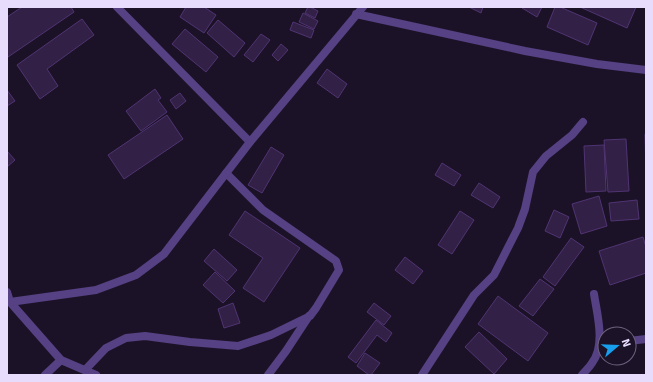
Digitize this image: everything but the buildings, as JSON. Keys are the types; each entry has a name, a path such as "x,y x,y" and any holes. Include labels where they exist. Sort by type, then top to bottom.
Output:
{"street":[{"path":"117,7 250,142"},
{"path":"9,301 96,290 136,275 164,254 250,142 363,7"},
{"path":"356,14 532,52 597,64 646,70"},
{"path":"422,375 474,295 494,275 518,228 525,210 533,172 546,156 572,135 583,122"},
{"path":"226,172 263,210 336,261 339,270 316,308 268,375"},
{"path":"7,292 9,301 62,360 96,375"},
{"path":"594,294 600,326"},
{"path":"85,370 106,348 126,338 145,336 238,346 271,335 310,316"},
{"path":"582,375 593,362 597,354"},
{"path":"45,375 62,360"}]}
